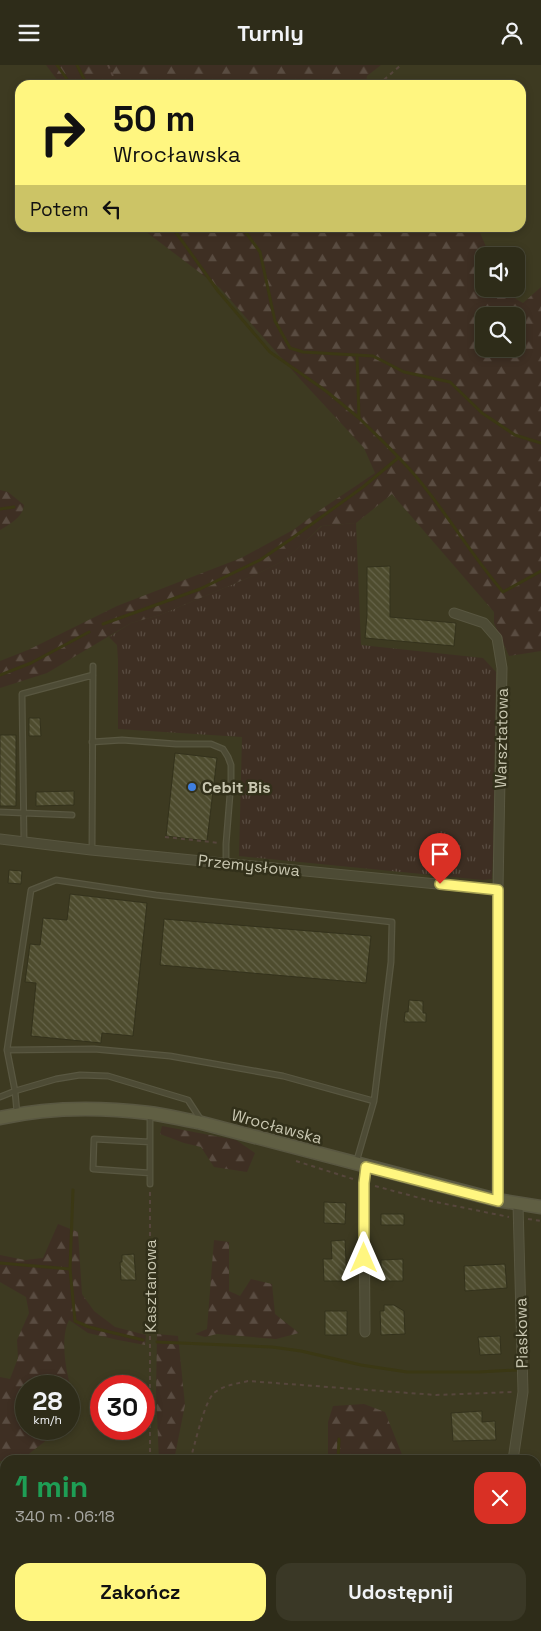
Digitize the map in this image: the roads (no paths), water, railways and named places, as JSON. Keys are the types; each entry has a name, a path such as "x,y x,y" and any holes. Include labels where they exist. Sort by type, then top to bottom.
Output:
{"main road":[{"name":"Wrocławska","path":"0,1118 17,1114 77,1109 150,1113 203,1123 498,1201 541,1207"}],"street":[{"name":"Warsztatowa","path":"454,613 484,623 497,638 502,668 498,890 498,1201"},
{"name":"Przemysłowa","path":"0,839 92,850 498,890"},
{"path":"361,1166 364,1183 365,1332"},
{"name":"Piaskowa","path":"514,1455 523,1392 518,1205"}],"lane":[{"path":"92,850 93,666"},
{"path":"24,842 22,694 93,675"},
{"path":"92,742 122,740 176,744 211,744 223,749 231,765 226,862"},
{"path":"0,812 72,815"},
{"path":"17,1114 15,1091 7,1049 31,891 56,880 156,895 392,922 391,962 374,1101 361,1166"},
{"path":"7,1049 94,1049 170,1056 283,1076 374,1101"},
{"path":"0,1097 64,1077 80,1075 108,1076 188,1100 203,1123"},
{"path":"150,1113 150,1184"},
{"path":"150,1142 94,1139 93,1169 150,1173"}],"waterway":[{"path":"57,65 68,80"},
{"path":"77,65 84,80"},
{"path":"176,232 218,291 270,352 326,391 359,418"},
{"path":"246,232 260,252 275,321 290,348 303,352 373,356 404,372 450,382 482,413 515,435 541,443"},
{"path":"357,355 359,418 397,455 418,479 503,592 541,571"},
{"path":"103,624 200,589 260,560 363,487 398,458"},
{"path":"0,509 14,507"},
{"path":"0,675 31,663 89,632"},
{"path":"73,1190 70,1269 75,1321 89,1327 143,1340"},
{"path":"0,1263 70,1269"},
{"path":"157,1342 272,1347 407,1372 517,1370"},
{"path":"338,1455 339,1439"}],"place":[{"name":"Cebit Bis","path":"192,787"}]}
